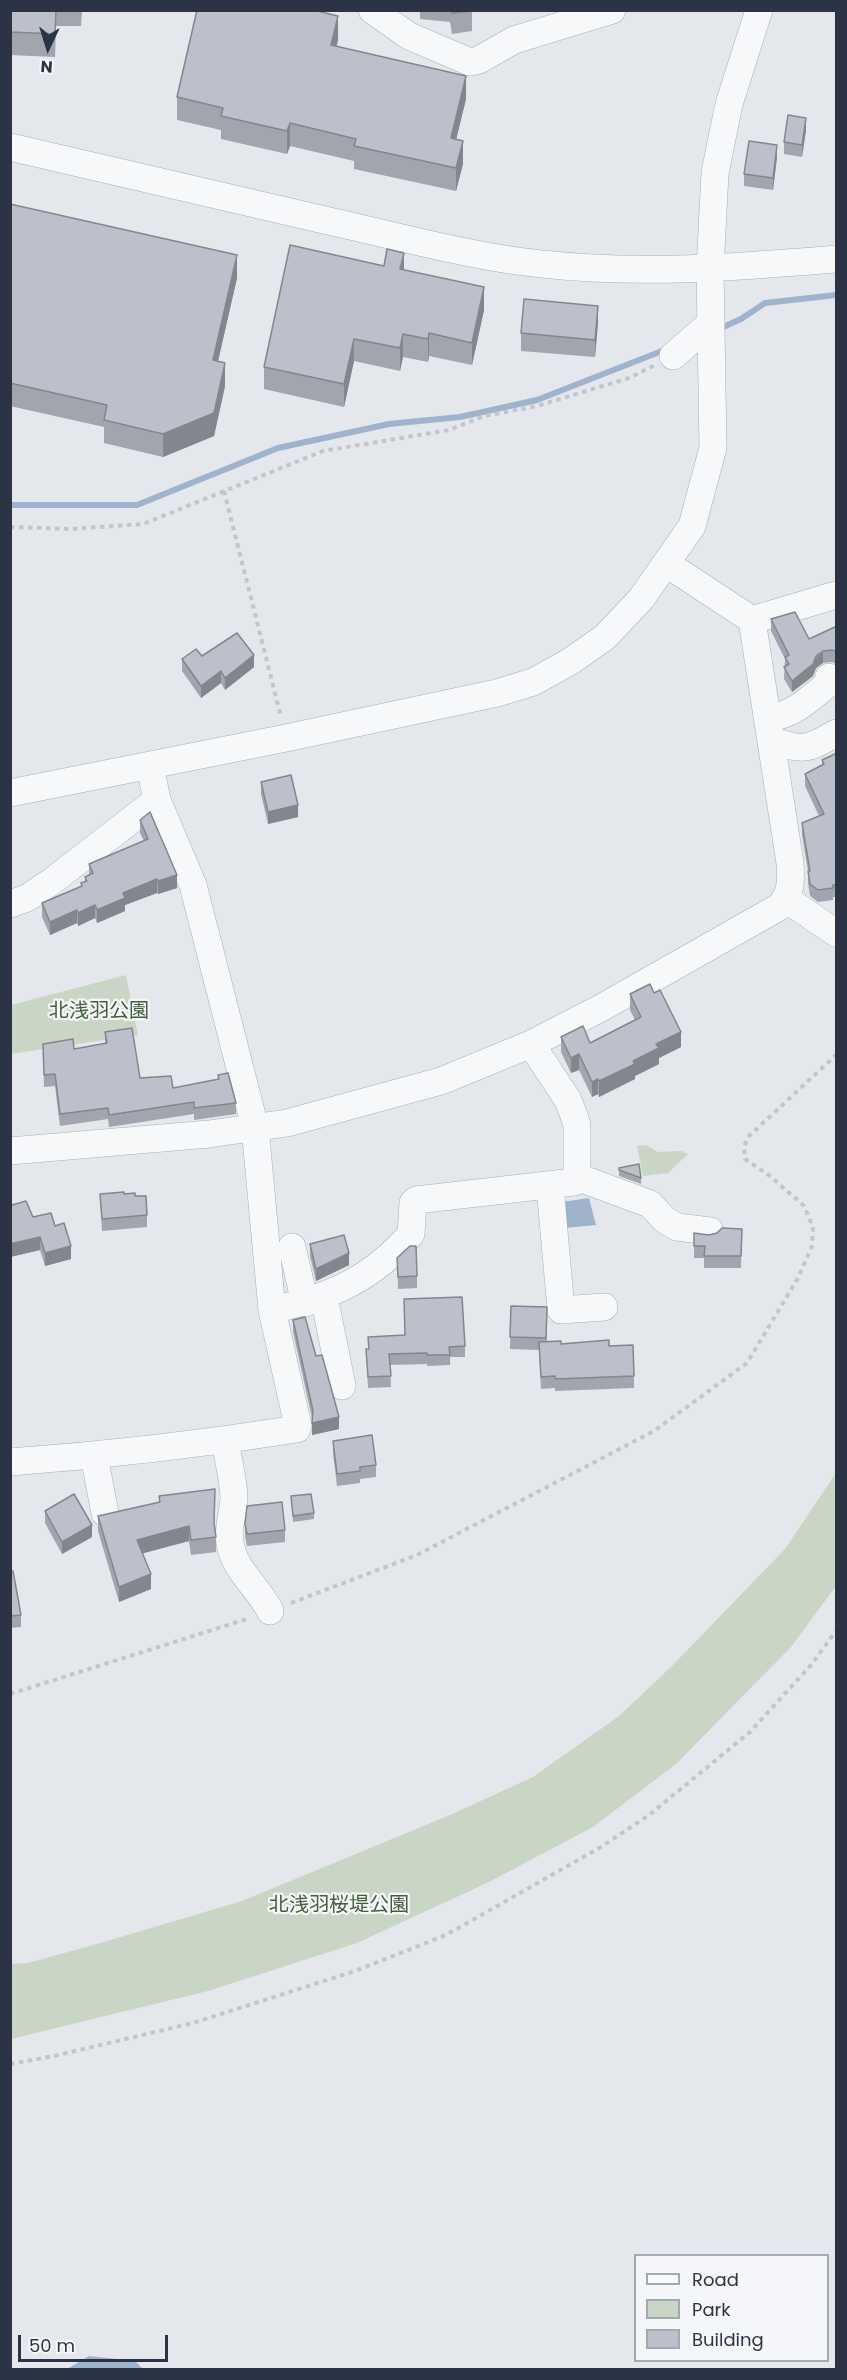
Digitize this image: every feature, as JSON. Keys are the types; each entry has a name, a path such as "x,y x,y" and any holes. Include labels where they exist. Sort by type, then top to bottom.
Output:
{"street":[{"path":"372,10 409,36 470,62 479,60 514,40 612,10"},
{"path":"10,793 497,693 532,682 571,661 605,637 641,599 692,526 713,448 710,269 715,173 729,104 757,11"},
{"path":"10,147 416,240 541,264 632,271 710,269 837,259"},
{"path":"673,356 711,322"},
{"path":"10,1151 209,1134 287,1123 441,1082 531,1044 601,1008 778,907 786,898 791,883 790,863 752,620 667,564"},
{"path":"752,620 837,595"},
{"path":"770,729 828,684 829,677"},
{"path":"770,729 792,748 805,748 818,744 837,733"},
{"path":"10,1462 94,1456 225,1440 297,1429 298,1426 272,1310 255,1127 193,885 157,800 150,766"},
{"path":"10,904 27,898 51,882 157,800"},
{"path":"786,898 837,933"},
{"path":"272,1310 315,1300 371,1271 404,1243 411,1234 413,1203 416,1200 574,1182 577,1178 577,1125 568,1100 531,1044"},
{"path":"577,1178 650,1204 665,1220 677,1227 710,1231"},
{"path":"550,1186 550,1209 561,1310 604,1307"},
{"path":"292,1247 315,1300 342,1386"},
{"path":"225,1440 234,1496 229,1543 237,1563 263,1596 270,1611"},
{"path":"94,1456 105,1513"}],"path":[{"path":"10,527 72,529 143,524 323,451 449,430 484,416 537,406 629,378 673,356"},
{"path":"224,491 286,738"},
{"path":"10,1695 270,1611 428,1550 654,1431 702,1398 747,1363 798,1278 812,1246 813,1227 804,1206 770,1176 745,1159 744,1147 747,1137 837,1054"},
{"path":"10,2064 54,2056 192,2023 355,1971 446,1935 601,1847 649,1815 750,1732 837,1631"}],"green space":[{"name":"北浅羽公園","path":"126,975 138,1035 11,1054 11,1005"},
{"path":"646,1145 658,1152 681,1151 688,1154 668,1173 643,1176 637,1146"},
{"name":"北浅羽桜堤公園","path":"836,1473 836,1586 791,1647 676,1764 593,1827 489,1882 357,1943 208,1991 11,2039 11,1964 28,1963 242,1901 450,1815 533,1777 619,1716 671,1667 785,1549"}],"water":[{"path":"589,1198 596,1225 565,1228 562,1202"},
{"path":"89,2356 135,2361 143,2369 67,2369"}],"building":[{"path":"10,10 56,10 55,34 10,32"},
{"path":"197,10 313,10 338,16 331,45 466,76 451,138 463,141 456,168 354,146 356,139 290,123 287,131 221,116 223,108 177,97"},
{"path":"451,10 472,10 472,11 452,13"},
{"path":"788,115 806,118 802,145 784,142"},
{"path":"749,141 777,145 773,178 744,174"},
{"path":"10,204 237,255 213,360 225,363 214,413 163,434 104,420 107,405 10,383"},
{"path":"290,245 384,266 387,249 404,253 400,269 484,287 472,343 429,333 428,339 403,334 400,348 354,339 344,384 264,367"},
{"path":"524,299 598,306 595,340 521,333"},
{"path":"795,612 809,639 837,626 837,652 823,651 816,656 813,664 792,681 784,667 789,664 785,657 789,655 771,619"},
{"path":"237,633 254,655 225,678 221,671 201,686 182,659 196,649 202,656"},
{"path":"837,753 837,885 833,885 833,888 818,890 810,884 802,823 824,814 805,774 824,764 822,760"},
{"path":"291,775 298,805 268,812 261,782"},
{"path":"150,812 177,875 158,881 157,879 123,893 125,898 97,910 95,905 50,922 42,903 82,886 81,883 87,881 85,877 93,873 89,864 148,839 140,820"},
{"path":"650,984 654,993 660,990 681,1032 656,1044 659,1048 633,1061 635,1064 592,1082 579,1054 571,1058 561,1037 583,1026 590,1043 641,1017 630,994"},
{"path":"132,1028 140,1078 171,1076 173,1088 219,1079 218,1075 228,1073 236,1103 194,1108 194,1102 109,1115 108,1108 60,1114 55,1074 44,1075 43,1044 73,1039 74,1049 107,1043 105,1032"},
{"path":"639,1164 641,1178 619,1170 619,1168"},
{"path":"124,1192 124,1194 135,1193 135,1196 146,1196 147,1215 102,1219 100,1194"},
{"path":"10,1200 12,1205 26,1201 33,1217 51,1213 55,1226 64,1223 71,1246 45,1253 40,1237 10,1244"},
{"path":"722,1228 742,1229 741,1256 704,1256 705,1246 694,1246 694,1233 709,1235 717,1233"},
{"path":"344,1235 349,1253 316,1269 310,1244"},
{"path":"410,1246 416,1246 417,1276 398,1277 397,1258"},
{"path":"462,1297 465,1346 449,1347 450,1355 389,1354 391,1376 368,1377 366,1349 369,1349 368,1337 405,1335 404,1299"},
{"path":"511,1306 547,1307 546,1338 510,1337"},
{"path":"305,1317 316,1356 322,1355 339,1417 312,1423 313,1411 293,1320"},
{"path":"609,1340 609,1346 633,1345 634,1376 555,1379 555,1376 541,1377 539,1342 561,1341 561,1344"},
{"path":"372,1435 376,1465 360,1467 360,1471 337,1474 333,1441"},
{"path":"215,1489 216,1537 191,1540 189,1526 137,1540 151,1574 119,1587 98,1516 160,1502 159,1496"},
{"path":"74,1494 92,1525 62,1542 45,1511"},
{"path":"311,1494 314,1513 293,1516 291,1496"},
{"path":"282,1502 285,1530 247,1534 245,1524 247,1506"},
{"path":"10,1571 13,1571 21,1615 10,1616"}],"waterway":[{"path":"719,329 741,319 765,303 836,295"},
{"path":"10,505 137,505 278,448 389,424 460,417 537,400 667,349"}]}
